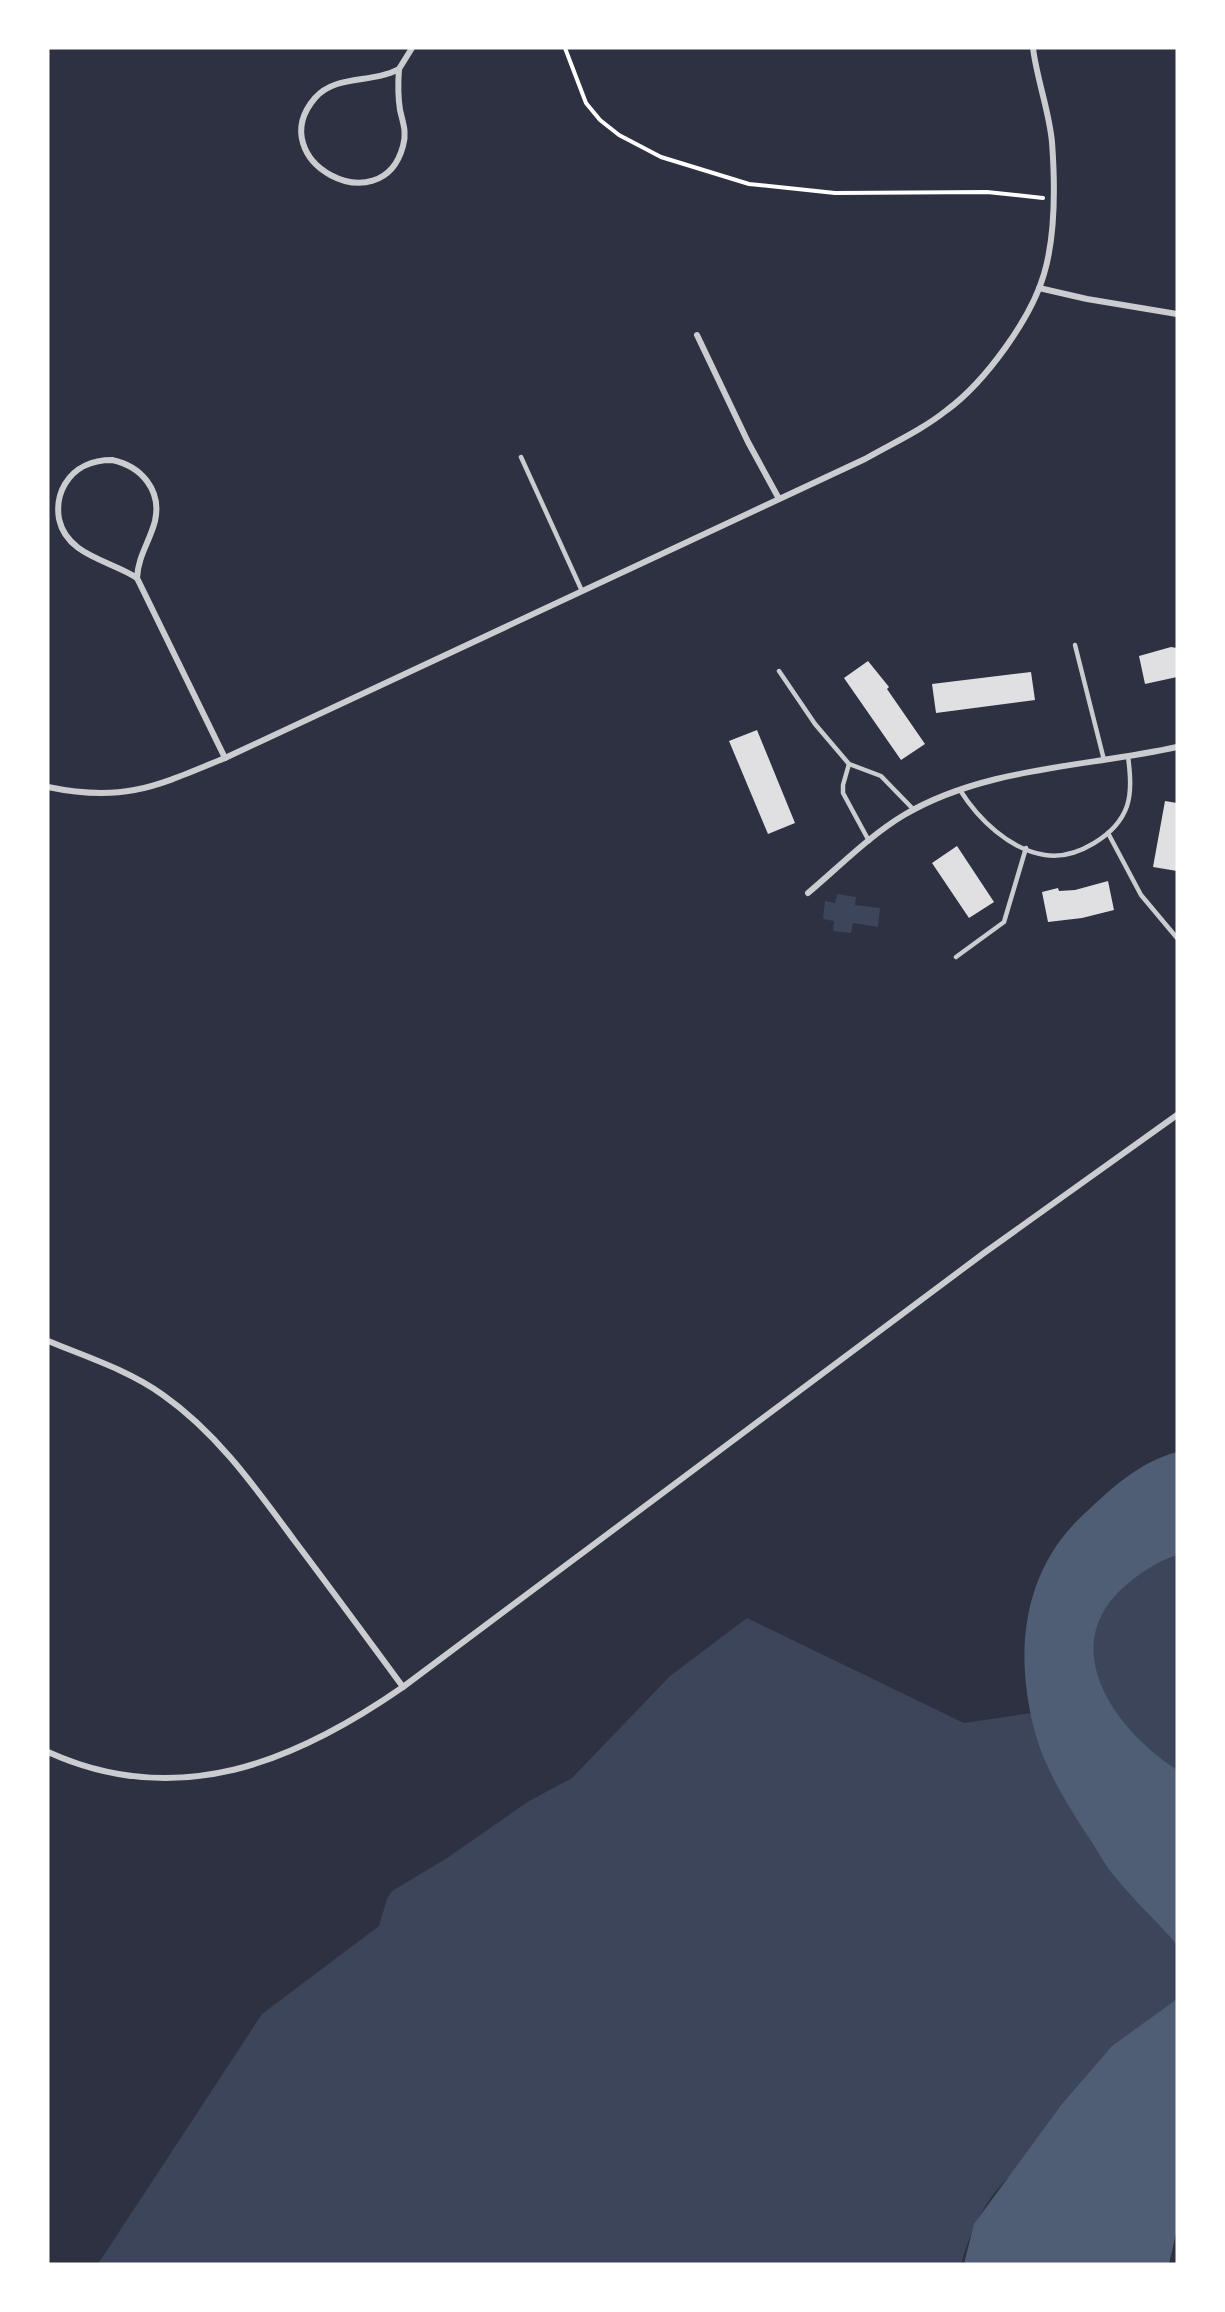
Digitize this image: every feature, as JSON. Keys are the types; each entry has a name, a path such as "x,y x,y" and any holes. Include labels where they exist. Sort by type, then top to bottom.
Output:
{"street":[{"path":"399,69 361,81 336,84 321,92 310,105 304,120 303,138 312,161 324,173 347,183 364,182 387,171 398,159 405,135 400,110 399,69 412,48"},
{"path":"48,787 94,794 128,793 151,788 225,758 681,546 778,497 865,459 928,424 948,410 967,393 999,356 1039,288 1048,258 1053,199 1050,128 1033,48"},
{"path":"1039,288 1087,299 1177,314"},
{"path":"697,335 748,442 778,497"},
{"path":"137,578 80,550 64,532 58,508 61,492 69,478 88,464 104,460 128,464 141,474 151,487 156,502 156,518 140,557 137,578 225,758"},
{"path":"808,893 869,841 914,810 960,790 1010,776 1177,747"},
{"path":"48,1752 90,1767 126,1775 165,1778 213,1775 271,1760 309,1745 361,1716 984,1253 1177,1115"},
{"path":"48,1341 124,1372 161,1393 219,1443 270,1507 403,1687"}],"lane":[{"path":"521,457 582,591"},
{"path":"1075,645 1104,760"},
{"path":"779,671 814,724 849,764 881,776 914,810"},
{"path":"960,790 969,805 987,824 1026,848 1045,855 1061,855 1082,849 1108,833 1127,807 1130,783 1128,756"},
{"path":"849,764 843,793 869,841"},
{"path":"1108,833 1141,895 1177,938"},
{"path":"956,957 1004,922 1026,848"}],"path":[{"path":"565,48 586,103 600,120 619,135 661,157 749,184 835,193 987,192 1053,199"}],"shaded area":[{"path":"837,894 856,897 855,905 880,908 878,927 853,923 851,933 833,931 834,921 823,919 825,901 835,903"},
{"path":"1177,1452 1177,1555 1156,1564 1125,1586 1105,1610 1095,1635 1094,1660 1102,1686 1115,1710 1133,1733 1177,1770 1177,1945 1109,1869 1053,1777 1036,1736 1029,1706 1025,1676 1025,1647 1028,1618 1035,1589 1046,1562 1063,1537 1084,1514 1127,1477 1150,1462"},
{"path":"1177,1548 1177,1775 1124,1733 1087,1660 1094,1603"},
{"path":"747,1618 964,1723 1038,1712 1177,1931 1177,2002 1007,2178 982,2212 961,2264 98,2264 262,2014 379,1926 387,1899 392,1891 447,1858 529,1801 572,1778 670,1676"},
{"path":"1177,1999 1177,2229 1169,2264 964,2264 974,2224 1062,2104 1112,2046"}],"building":[{"path":"1171,647 1177,648 1177,677 1145,684 1139,656"},
{"path":"868,661 889,687 887,689 925,744 901,760 844,678"},
{"path":"1031,672 1035,700 936,713 932,684"},
{"path":"757,730 795,823 768,834 729,741"},
{"path":"1165,801 1177,803 1177,871 1153,867"},
{"path":"957,846 994,902 969,918 932,863"},
{"path":"1108,881 1114,910 1082,918 1048,922 1042,892 1058,888 1059,891 1075,890"}]}
